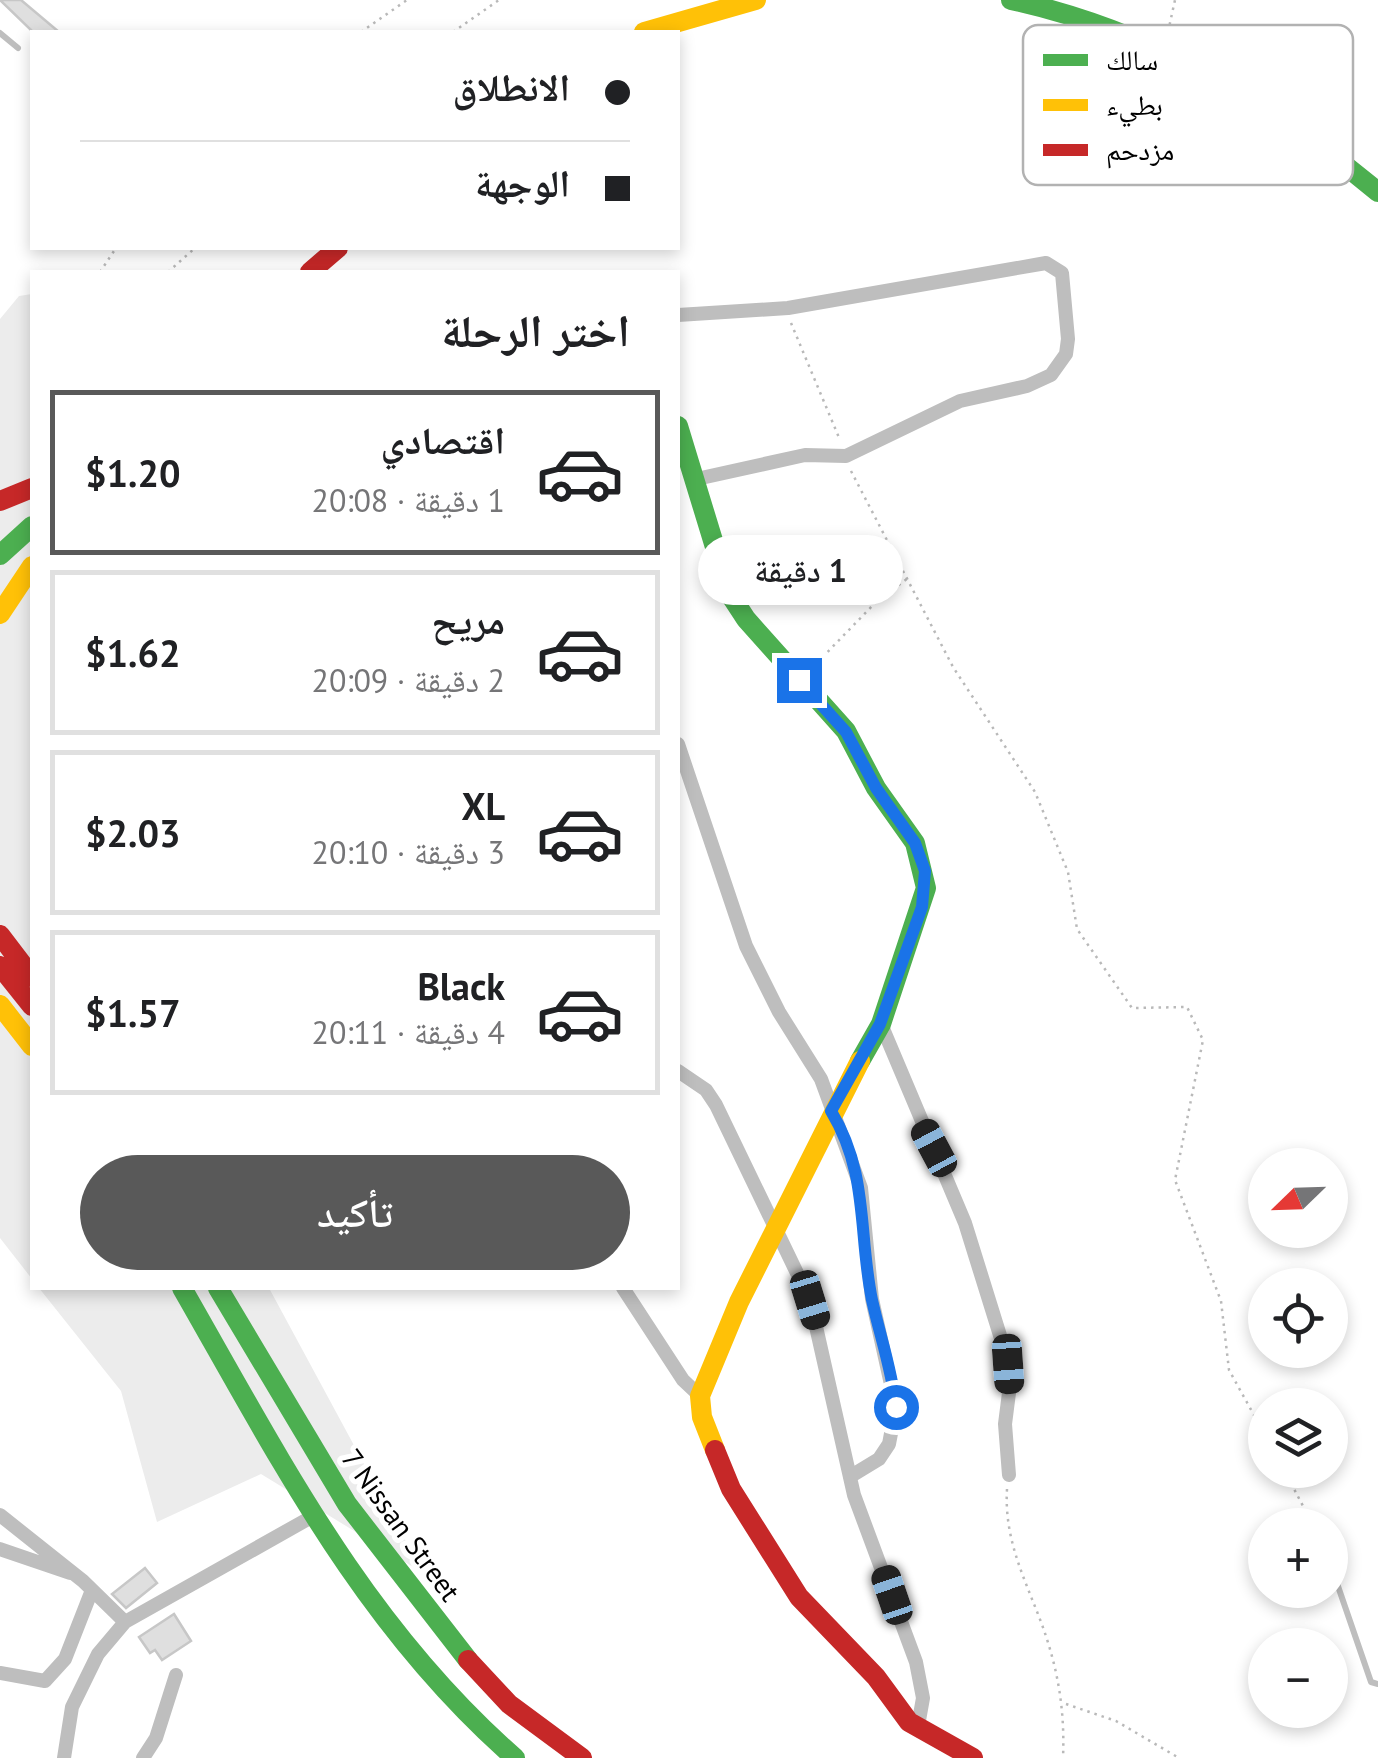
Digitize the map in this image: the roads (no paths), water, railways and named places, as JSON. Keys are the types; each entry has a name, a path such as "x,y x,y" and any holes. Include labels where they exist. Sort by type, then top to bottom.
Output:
{"main road":[{"path":"651,30 756,0"},
{"path":"1011,0 1106,25"},
{"path":"1353,173 1378,192"},
{"path":"312,270 336,250"},
{"path":"680,434 692,480 737,607 846,732 876,788 915,843 925,871 922,907 880,1024 831,1111 778,1230 739,1302 700,1396 717,1463 782,1576 876,1678 901,1714 973,1758"},
{"path":"0,501 30,489"},
{"path":"0,555 30,528"},
{"path":"0,614 30,569"},
{"path":"0,935 30,975"},
{"path":"0,966 30,1004"},
{"path":"0,1005 30,1043"},
{"path":"183,1290 315,1515 422,1672 515,1758"},
{"name":"7 Nissan Street","path":"219,1290 347,1504 452,1642 508,1704 582,1758"}],"street":[{"path":"680,315 788,308 1046,263 1062,273 1069,310 1066,354 1051,374 1027,386 960,401 846,456 806,455 692,480"},
{"path":"680,750 746,946 779,1012 821,1079 831,1111 843,1130 861,1188 872,1298 896,1407 889,1444 879,1459 850,1476"},
{"path":"880,1024 965,1222 1003,1345 1010,1385 1006,1424 1008,1474"},
{"path":"680,1072 706,1090 716,1106 813,1310 864,1526 916,1662 923,1698 918,1726"},
{"path":"624,1290 683,1380 700,1396"},
{"path":"0,1515 76,1576 125,1622"},
{"path":"64,1758 72,1707 98,1654 125,1622 315,1515"},
{"path":"0,1549 76,1576"},
{"path":"0,1673 45,1681 65,1659 92,1590"},
{"path":"143,1758 156,1738 176,1675"}],"lane":[{"path":"0,33 18,48"},
{"path":"1346,1608 1371,1682 1378,1684"}]}
